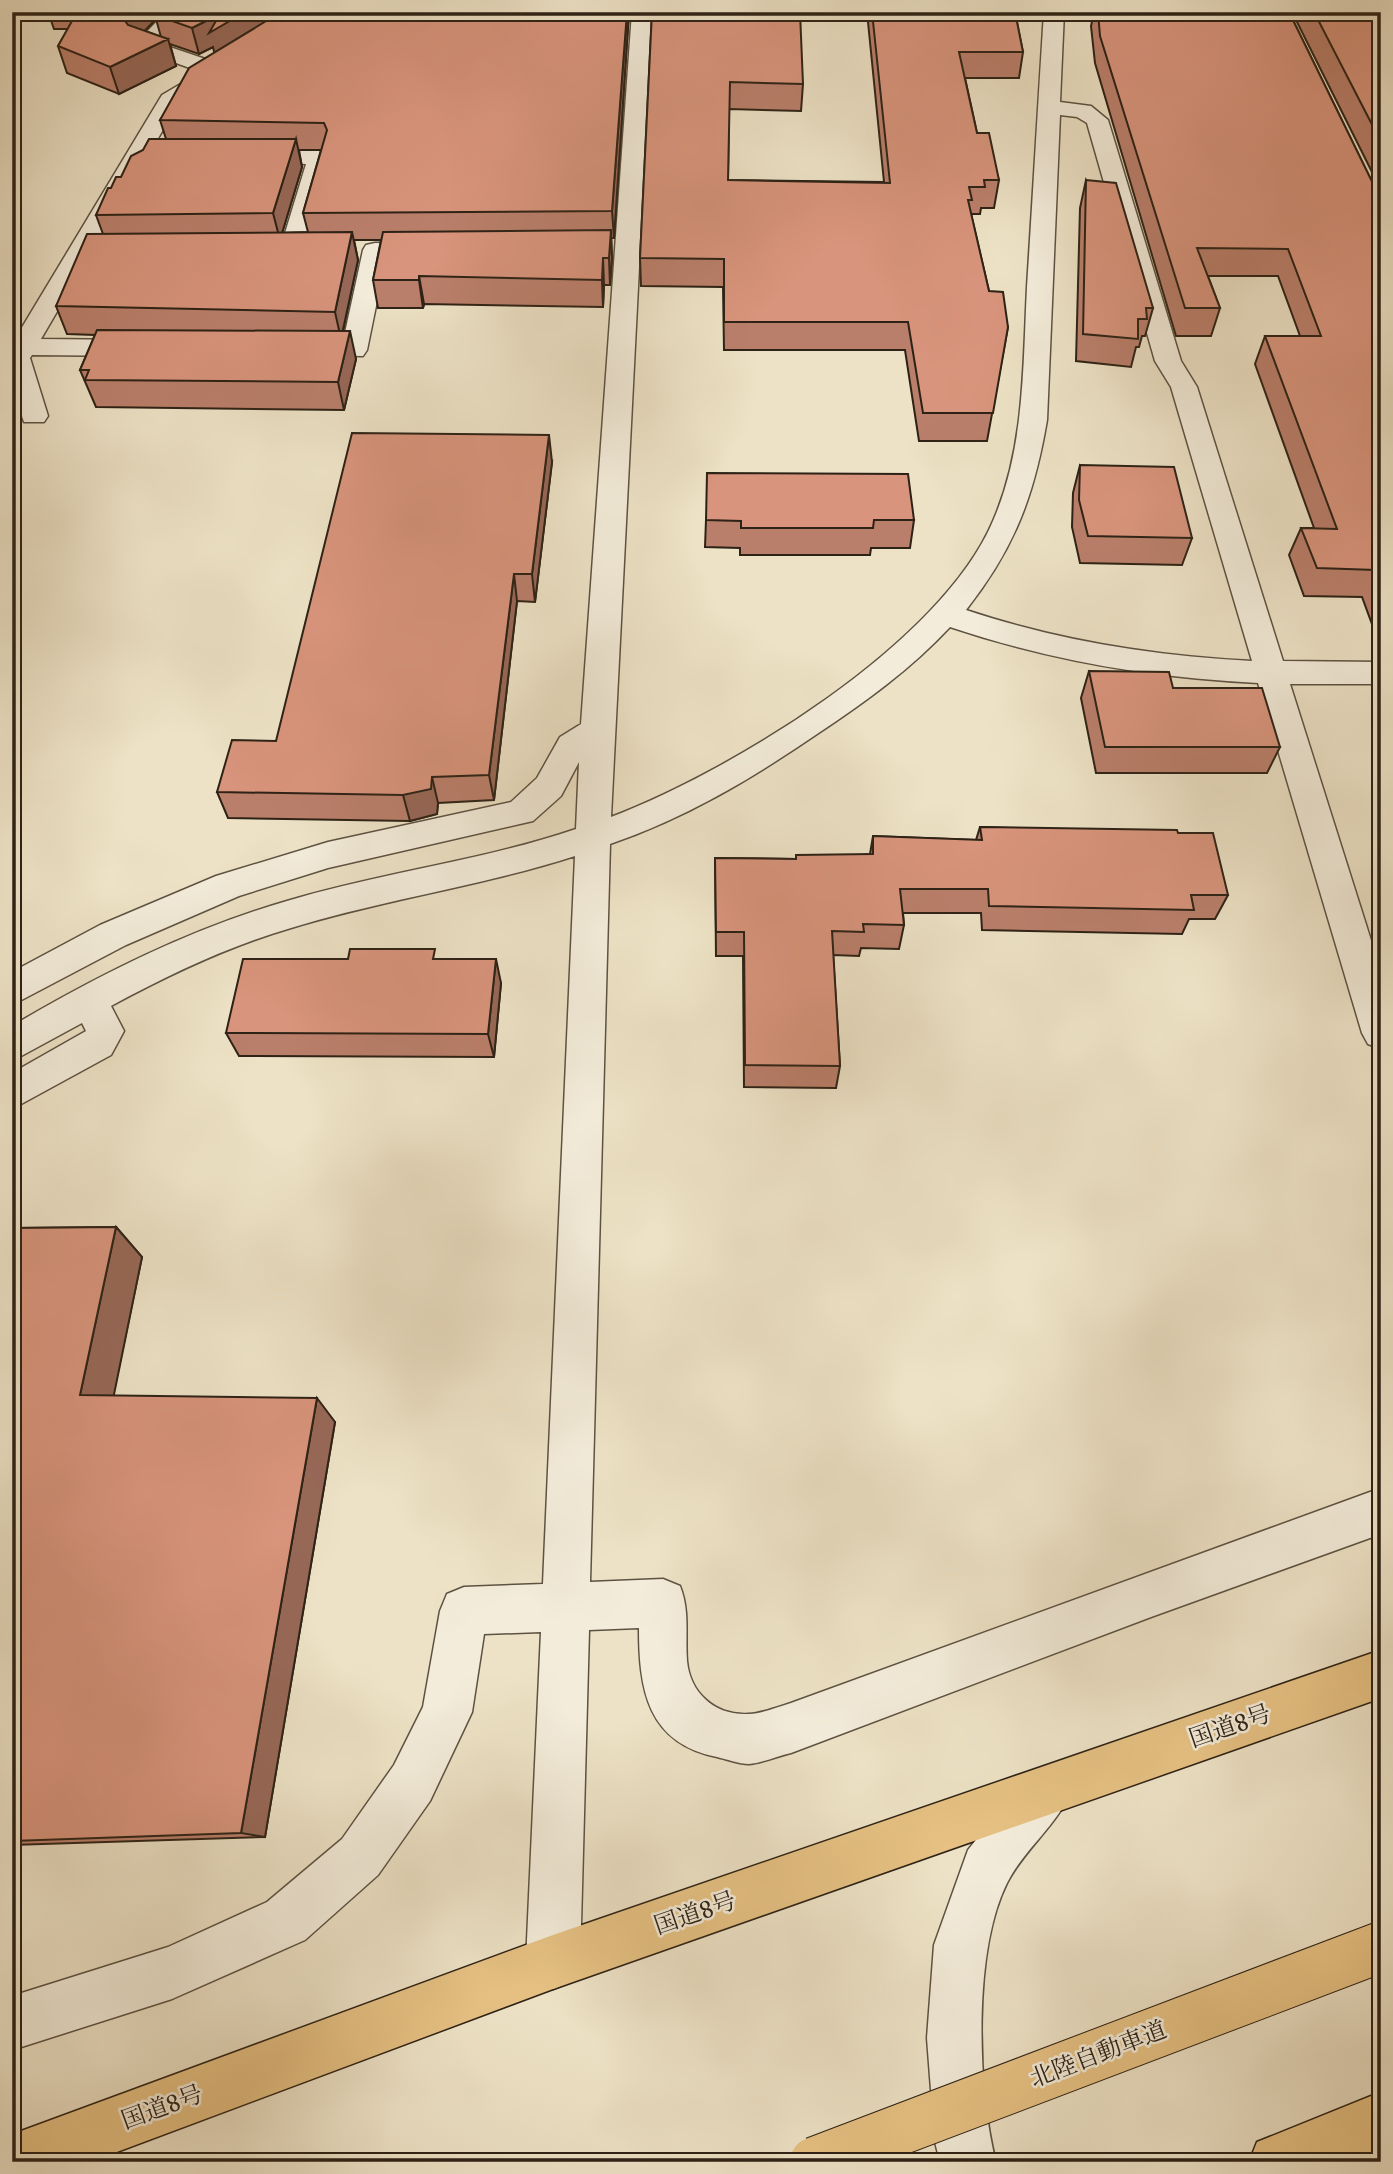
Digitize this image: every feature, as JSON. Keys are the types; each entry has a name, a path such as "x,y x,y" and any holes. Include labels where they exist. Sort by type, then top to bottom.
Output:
{"highway":[{"name":"国道8号","path":"13,2162 554,1962 1381,1674"},
{"path":"1221,1729 1381,1690"},
{"name":"北陸自動車道","path":"814,2162 1381,1947"},
{"path":"1276,2162 1381,2120"}],"street":[{"path":"178,12 144,45 218,71"},
{"path":"554,1962 597,730 642,12"},
{"path":"12,1045 89,1000 282,916 364,892 525,858 595,835 680,802 750,764 862,690 947,615 993,550 1022,484 1033,420 1054,12"},
{"path":"34,416 17,358 23,347 170,100 240,58"},
{"path":"1049,107 1083,111 1097,120 1168,361 1184,387 1381,1034"},
{"path":"136,157 162,157"},
{"path":"228,157 320,157 292,250"},
{"path":"599,249 627,248"},
{"path":"239,251 320,250"},
{"path":"347,250 459,250"},
{"path":"285,349 354,350 375,250"},
{"path":"80,252 107,251"},
{"path":"23,347 161,348"},
{"path":"947,615 1076,651 1206,668 1270,672 1381,673"},
{"path":"12,990 124,930 228,886 328,855 520,812 549,787 572,745 597,730"},
{"path":"124,930 145,974"},
{"path":"12,1093 98,1044 105,1031 89,1000"},
{"path":"12,2023 172,1972 286,1921 360,1857 412,1783 447,1712 464,1611 663,1603 663,1663 673,1705 704,1730 748,1739 791,1728 1151,1593 1381,1511"},
{"path":"968,2162 963,2142 954,2038 961,1945 986,1868 1046,1791"}],"building":[{"path":"77,12 129,12 123,18 128,25 168,39 110,67 58,46"},
{"path":"158,12 245,12 209,33 220,14 192,28 155,15"},
{"path":"281,12 627,12 612,211 303,213 327,130 324,123 160,120 189,68"},
{"path":"652,12 800,12 803,84 730,82 728,180 890,183 872,12 1015,12 1023,52 959,52 977,133 989,133 999,180 984,180 985,187 969,187 972,200 968,200 989,291 1003,292 1008,327 993,413 923,413 908,322 724,322 724,259 640,258"},
{"path":"1098,12 1289,12 1381,197 1381,583 1376,570 1317,568 1301,528 1337,529 1265,336 1321,336 1288,249 1197,248 1220,308 1185,308 1100,36"},
{"path":"1314,12 1381,12 1381,142"},
{"path":"149,139 296,139 273,213 96,215 108,188 111,188 116,177 121,177 131,156 143,150"},
{"path":"1086,180 1116,183 1153,308 1146,308 1147,319 1138,319 1138,339 1083,334"},
{"path":"611,230 609,258 603,258 602,280 419,276 419,280 373,280 383,232"},
{"path":"352,232 335,312 56,306 87,234"},
{"path":"97,330 350,331 338,382 85,380 89,370 80,370"},
{"path":"352,433 549,435 532,574 514,574 489,775 432,777 431,789 403,795 217,792 232,740 276,741"},
{"path":"1080,465 1174,467 1192,538 1088,536 1079,500"},
{"path":"707,473 908,474 914,520 874,520 873,528 741,528 741,521 706,520"},
{"path":"1089,671 1169,672 1173,688 1262,688 1280,747 1105,747"},
{"path":"980,827 1213,833 1228,895 1191,895 1194,910 989,906 988,889 900,889 904,925 863,924 864,932 832,931 840,1066 745,1065 744,932 716,932 715,858 796,859 796,855 873,854 873,836 982,840"},
{"path":"350,949 435,949 433,959 496,959 488,1034 226,1033 243,959 348,959"},
{"path":"116,1227 80,1395 317,1398 241,1833 12,1841 12,1228"}]}
